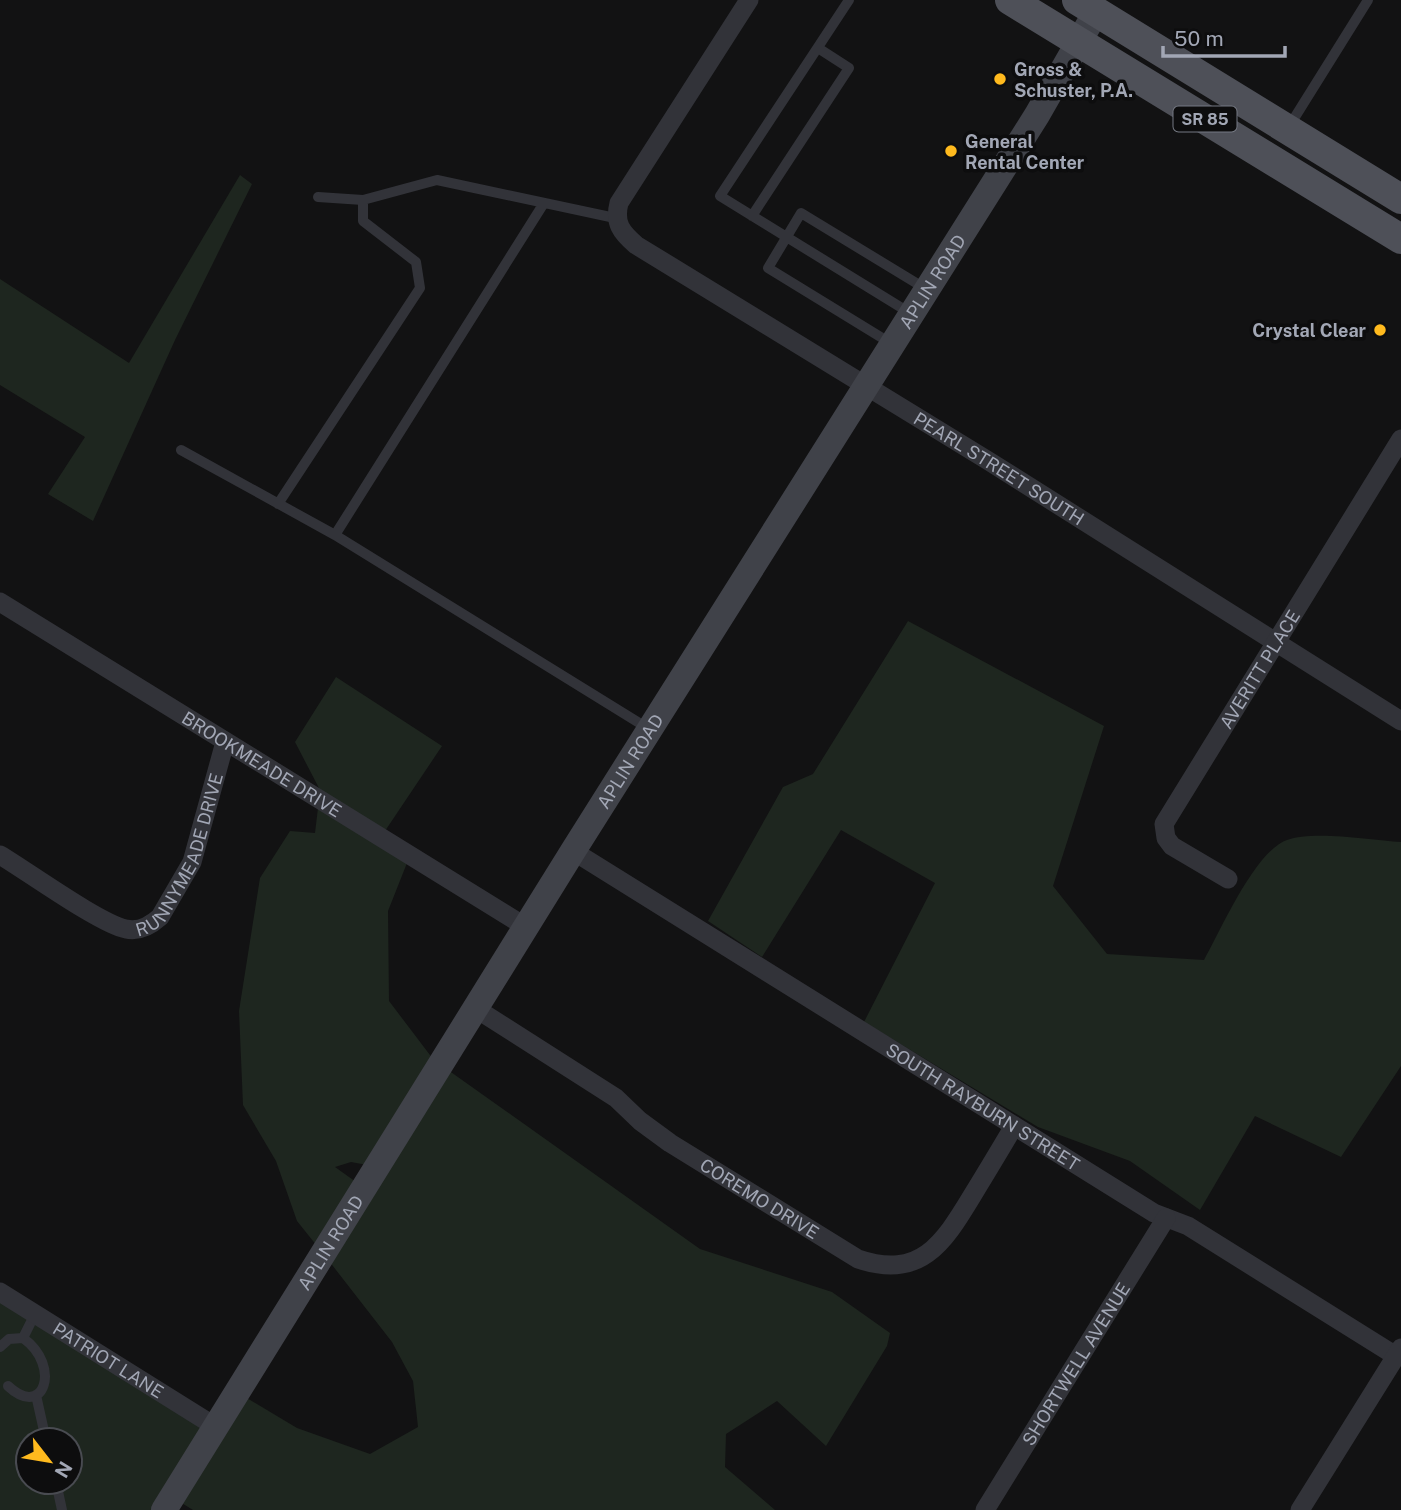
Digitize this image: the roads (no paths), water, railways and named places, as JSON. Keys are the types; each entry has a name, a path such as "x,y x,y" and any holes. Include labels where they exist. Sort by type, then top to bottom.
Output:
{"main road":[{"name":"SR 85","path":"1010,0 1401,239"},
{"name":"SR 85","path":"1092,4 1401,200"}],"street":[{"path":"617,211 749,0"},
{"name":"APLIN ROAD","path":"164,1510 573,850 1037,116 1078,42 1092,4"},
{"name":"PEARL STREET SOUTH","path":"617,211 623,234 636,246 866,386 1401,721"},
{"name":"AVERITT PLACE","path":"1228,879 1172,846 1166,838 1164,824 1401,439"},
{"name":"BROOKMEADE DRIVE","path":"0,602 526,927"},
{"name":"RUNNYMEADE DRIVE","path":"0,855 112,925 134,930 153,923 192,862 225,742"},
{"name":"SOUTH RAYBURN STREET","path":"573,850 1154,1213 1188,1226 1399,1352"},
{"name":"COREMO DRIVE","path":"475,1008 616,1098 640,1121 670,1143 858,1259 873,1264 886,1266 913,1262 941,1243 1014,1126"},
{"name":"SHORTWELL AVENUE","path":"985,1510 1166,1218"},
{"name":"PATRIOT LANE","path":"0,1292 216,1427"},
{"path":"1300,1510 1399,1352"}],"lane":[{"path":"849,0 720,196 911,314"},
{"path":"1288,129 1368,0"},
{"path":"752,216 849,68 818,48"},
{"path":"318,197 363,200 437,180 544,203 617,211"},
{"path":"278,503 420,288 416,262 363,221 363,200"},
{"path":"335,535 544,203"},
{"path":"892,344 768,268 802,213 926,290"},
{"path":"181,450 335,535 649,729"},
{"path":"23,1338 36,1314"},
{"path":"0,1347 9,1339 23,1338"},
{"path":"8,1386 18,1396 36,1395 45,1385 47,1372 41,1357 23,1338"},
{"path":"36,1395 44,1426"}],"place":[{"name":"Gross & Schuster, P.A.","path":"1000,79"},
{"name":"General Rental Center","path":"951,151"},
{"name":"Crystal Clear","path":"1380,330"}]}
